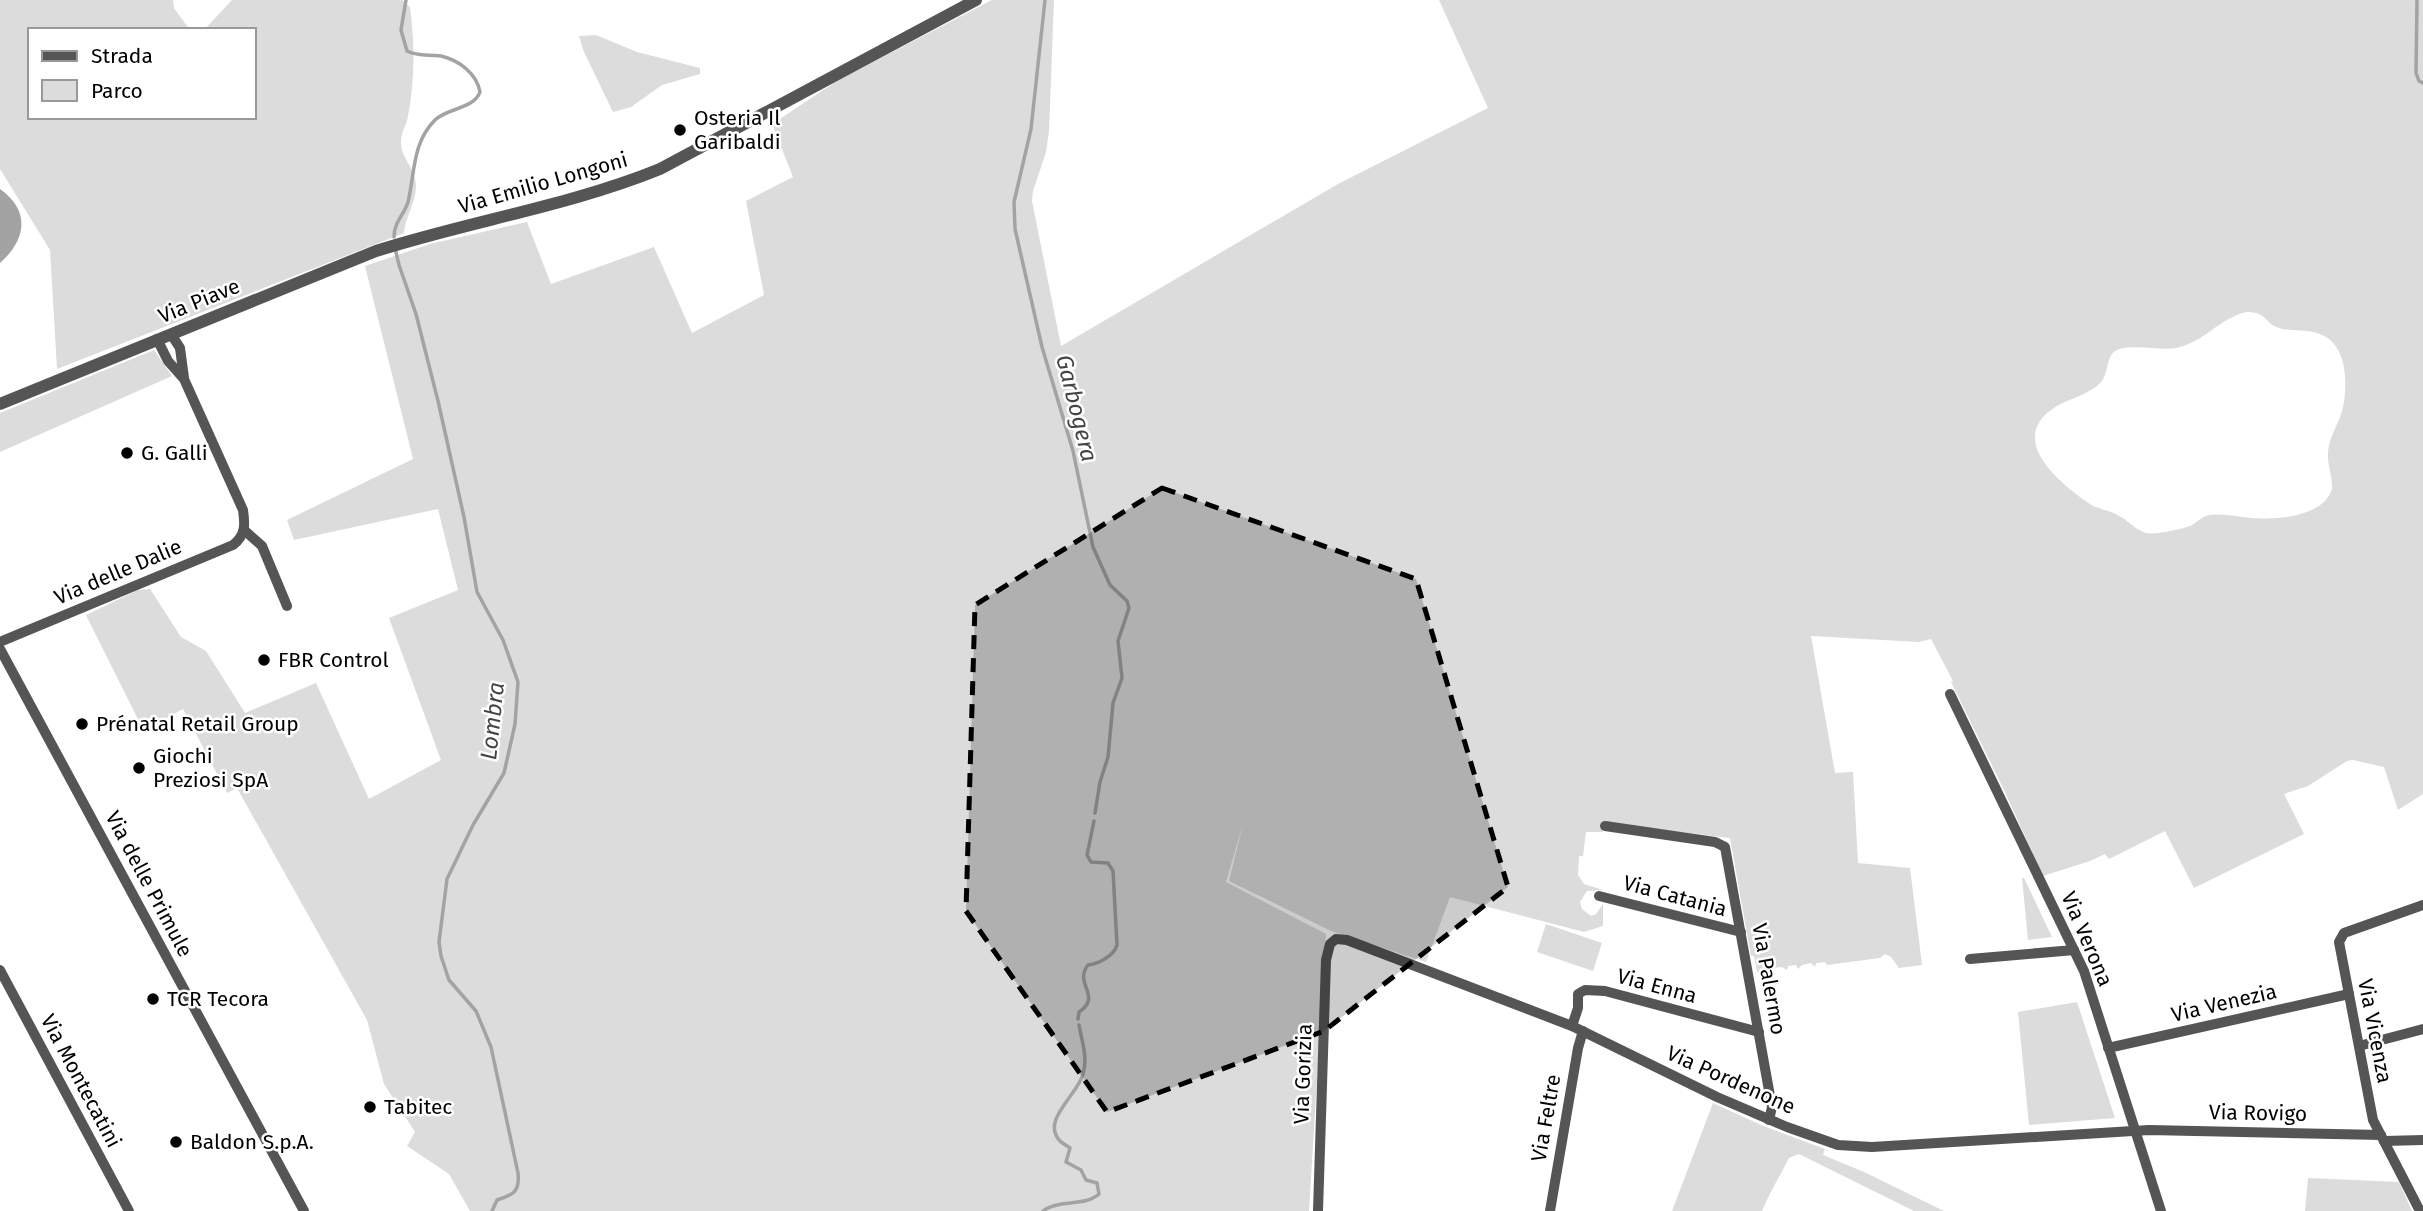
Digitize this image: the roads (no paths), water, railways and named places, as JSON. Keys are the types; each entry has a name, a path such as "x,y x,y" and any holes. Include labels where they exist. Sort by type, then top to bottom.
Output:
{"street":[{"name":"Via Emilio Longoni","path":"415,239 622,184 660,169 975,0"},
{"name":"Via Piave","path":"0,404 344,263 415,239"},
{"path":"171,334 180,348 184,379"},
{"path":"158,339 169,361 184,379 243,510 244,530 262,546 287,606"},
{"name":"Via delle Dalie","path":"0,642 233,545 244,530"},
{"name":"Via delle Primule","path":"0,649 304,1211"},
{"name":"Via Verona","path":"1950,694 2084,971 2161,1211"},
{"name":"Via Palermo","path":"1605,826 1723,845 1726,849 1772,1107 1769,1120"},
{"name":"Via Catania","path":"1599,896 1741,932"},
{"name":"Via Vicenza","path":"2420,1211 2372,1113 2339,943 2341,935 2389,915 2423,905"},
{"name":"Via Pordenone","path":"1333,940 1347,940 1572,1026 1769,1120 1828,1142 1862,1148 2136,1131"},
{"name":"Via Gorizia","path":"1318,1211 1326,963 1328,947 1333,940"},
{"path":"1970,959 2074,950"},
{"name":"Via Montecatini","path":"0,970 129,1211"},
{"name":"Via Enna","path":"1572,1026 1577,1012 1578,994 1587,990 1605,991 1759,1032"},
{"name":"Via Venezia","path":"2108,1048 2349,994"},
{"path":"2359,1046 2423,1029"},
{"name":"Via Feltre","path":"1550,1211 1583,1031"},
{"name":"Via Rovigo","path":"2136,1131 2423,1140"}],"waterway":[{"name":"Lombra","path":"394,237 408,202 422,138 440,116 472,102 480,92 471,74 454,61 441,56 419,55 407,51 401,30 406,0"},
{"name":"Garbogera","path":"1045,0 1031,129 1014,202 1015,229 1042,347 1073,451 1093,547 1110,585 1127,601 1129,608 1118,641 1122,678 1113,703 1108,757 1100,782 1095,813"},
{"path":"2417,0 2416,73 2419,81 2423,83"},
{"name":"Lombra","path":"395,248 416,314 438,401 464,517 477,592 503,640 518,682 515,724 504,773 473,825 447,879 439,942 449,980 476,1011 491,1047 518,1173 514,1192 497,1200 492,1211"},
{"name":"Garbogera","path":"1078,1019 1079,1012 1088,1001 1084,972 1088,965 1109,956 1117,945 1113,871 1108,863 1091,862 1087,855 1094,821"},
{"name":"Garbogera","path":"1043,1211 1099,1194 1097,1183 1086,1180 1081,1170 1066,1162 1070,1148 1055,1134 1057,1117 1083,1074 1085,1062 1079,1025"}],"place":[{"name":"Osteria Il Garibaldi","path":"680,130"},
{"name":"G. Galli","path":"127,453"},
{"name":"FBR Control","path":"264,660"},
{"name":"Prénatal Retail Group","path":"82,724"},
{"name":"Giochi Preziosi SpA","path":"139,768"},
{"name":"TCR Tecora","path":"153,999"},
{"name":"Tabitec","path":"370,1107"},
{"name":"Baldon S.p.A.","path":"176,1142"}]}
